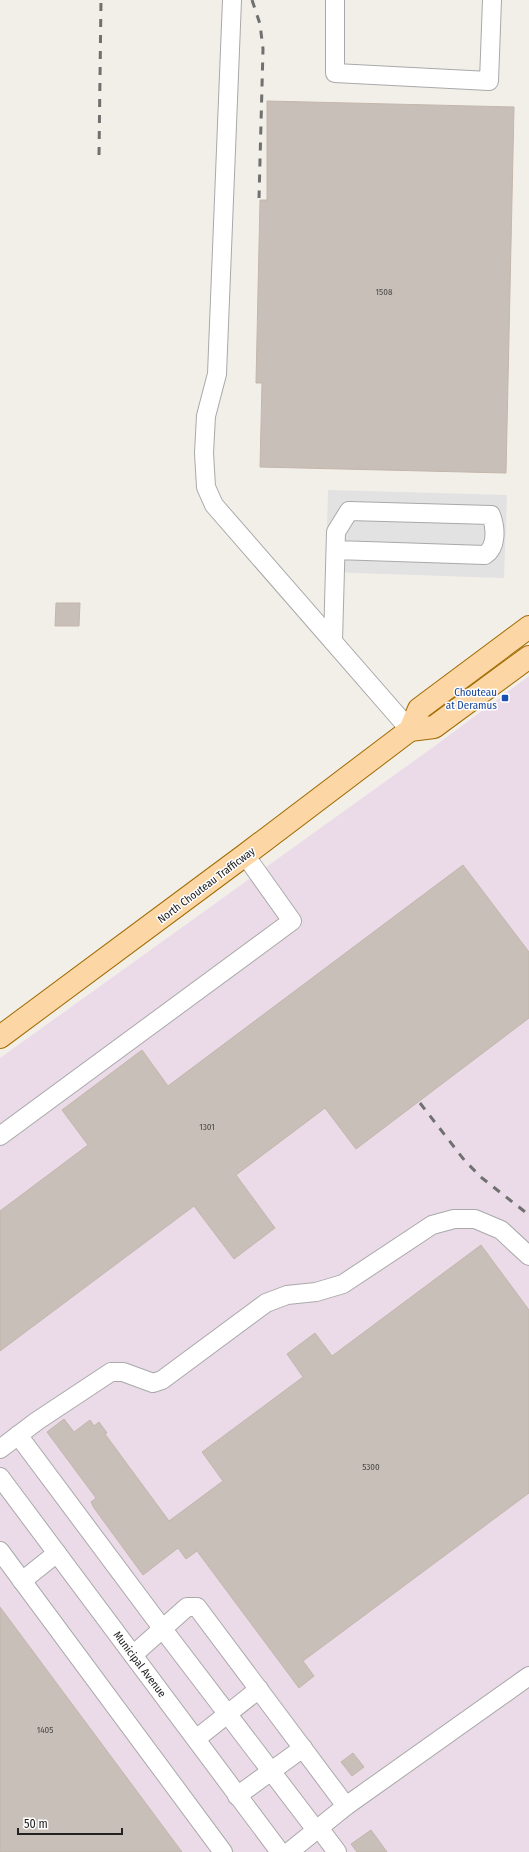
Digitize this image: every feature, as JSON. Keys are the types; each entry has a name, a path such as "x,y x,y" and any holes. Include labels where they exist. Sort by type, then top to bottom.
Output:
{"main road":[{"path":"525,638 418,709 410,730 434,727 529,657"},
{"name":"North Chouteau Trafficway","path":"0,1037 410,730"}],"street":[{"path":"232,0 217,374 206,416 204,453 206,487 214,505 410,730"},
{"path":"335,0 335,73 489,81 492,0"},
{"path":"333,641 336,532 349,511 491,515 493,522 494,542 491,551 485,555 336,550"},
{"path":"0,1136 292,921 245,855"},
{"path":"0,1449 37,1421 112,1372 123,1372 153,1383 162,1380 266,1303 287,1295 316,1292 343,1284 432,1225 454,1219 475,1218 501,1230 529,1256"},
{"path":"18,1435 271,1771 337,1852"},
{"name":"Municipal Avenue","path":"0,1477 280,1852"},
{"path":"0,1551 223,1852"},
{"path":"22,1581 57,1554"},
{"path":"133,1655 187,1607 197,1607 346,1806"},
{"path":"289,1852 346,1806 529,1676"},
{"path":"196,1739 259,1689"},
{"path":"238,1796 303,1748"}],"shaded area":[{"path":"328,490 507,495 504,578 326,572"},
{"path":"529,676 529,1852 0,1852 0,1058 432,748"}],"building":[{"path":"267,101 514,107 506,473 260,467 262,383 256,383 260,200 267,200"},
{"path":"56,603 80,603 79,626 55,626"},
{"path":"463,865 529,952 529,1018 356,1149 325,1108 236,1175 275,1228 234,1259 194,1206 0,1351 0,1211 88,1145 62,1110 142,1050 168,1086"},
{"path":"481,1245 529,1310 529,1493 303,1661 314,1676 299,1688 197,1551 186,1559 178,1548 143,1575 94,1508 91,1502 96,1498 47,1432 64,1419 74,1432 90,1420 94,1426 99,1422 107,1433 105,1434 169,1521 223,1481 202,1452 303,1377 287,1354 315,1333 332,1356"},
{"path":"0,1607 182,1852 0,1852"},
{"path":"353,1753 364,1767 352,1776 341,1762"},
{"path":"371,1830 387,1852 357,1852 351,1844"}],"railway":[{"path":"99,155 101,0"},
{"path":"252,0 260,24 263,49 259,198"},
{"path":"420,1103 465,1161 482,1178 529,1215"}],"place":[{"name":"Chouteau at Deramus","path":"505,698"}]}
